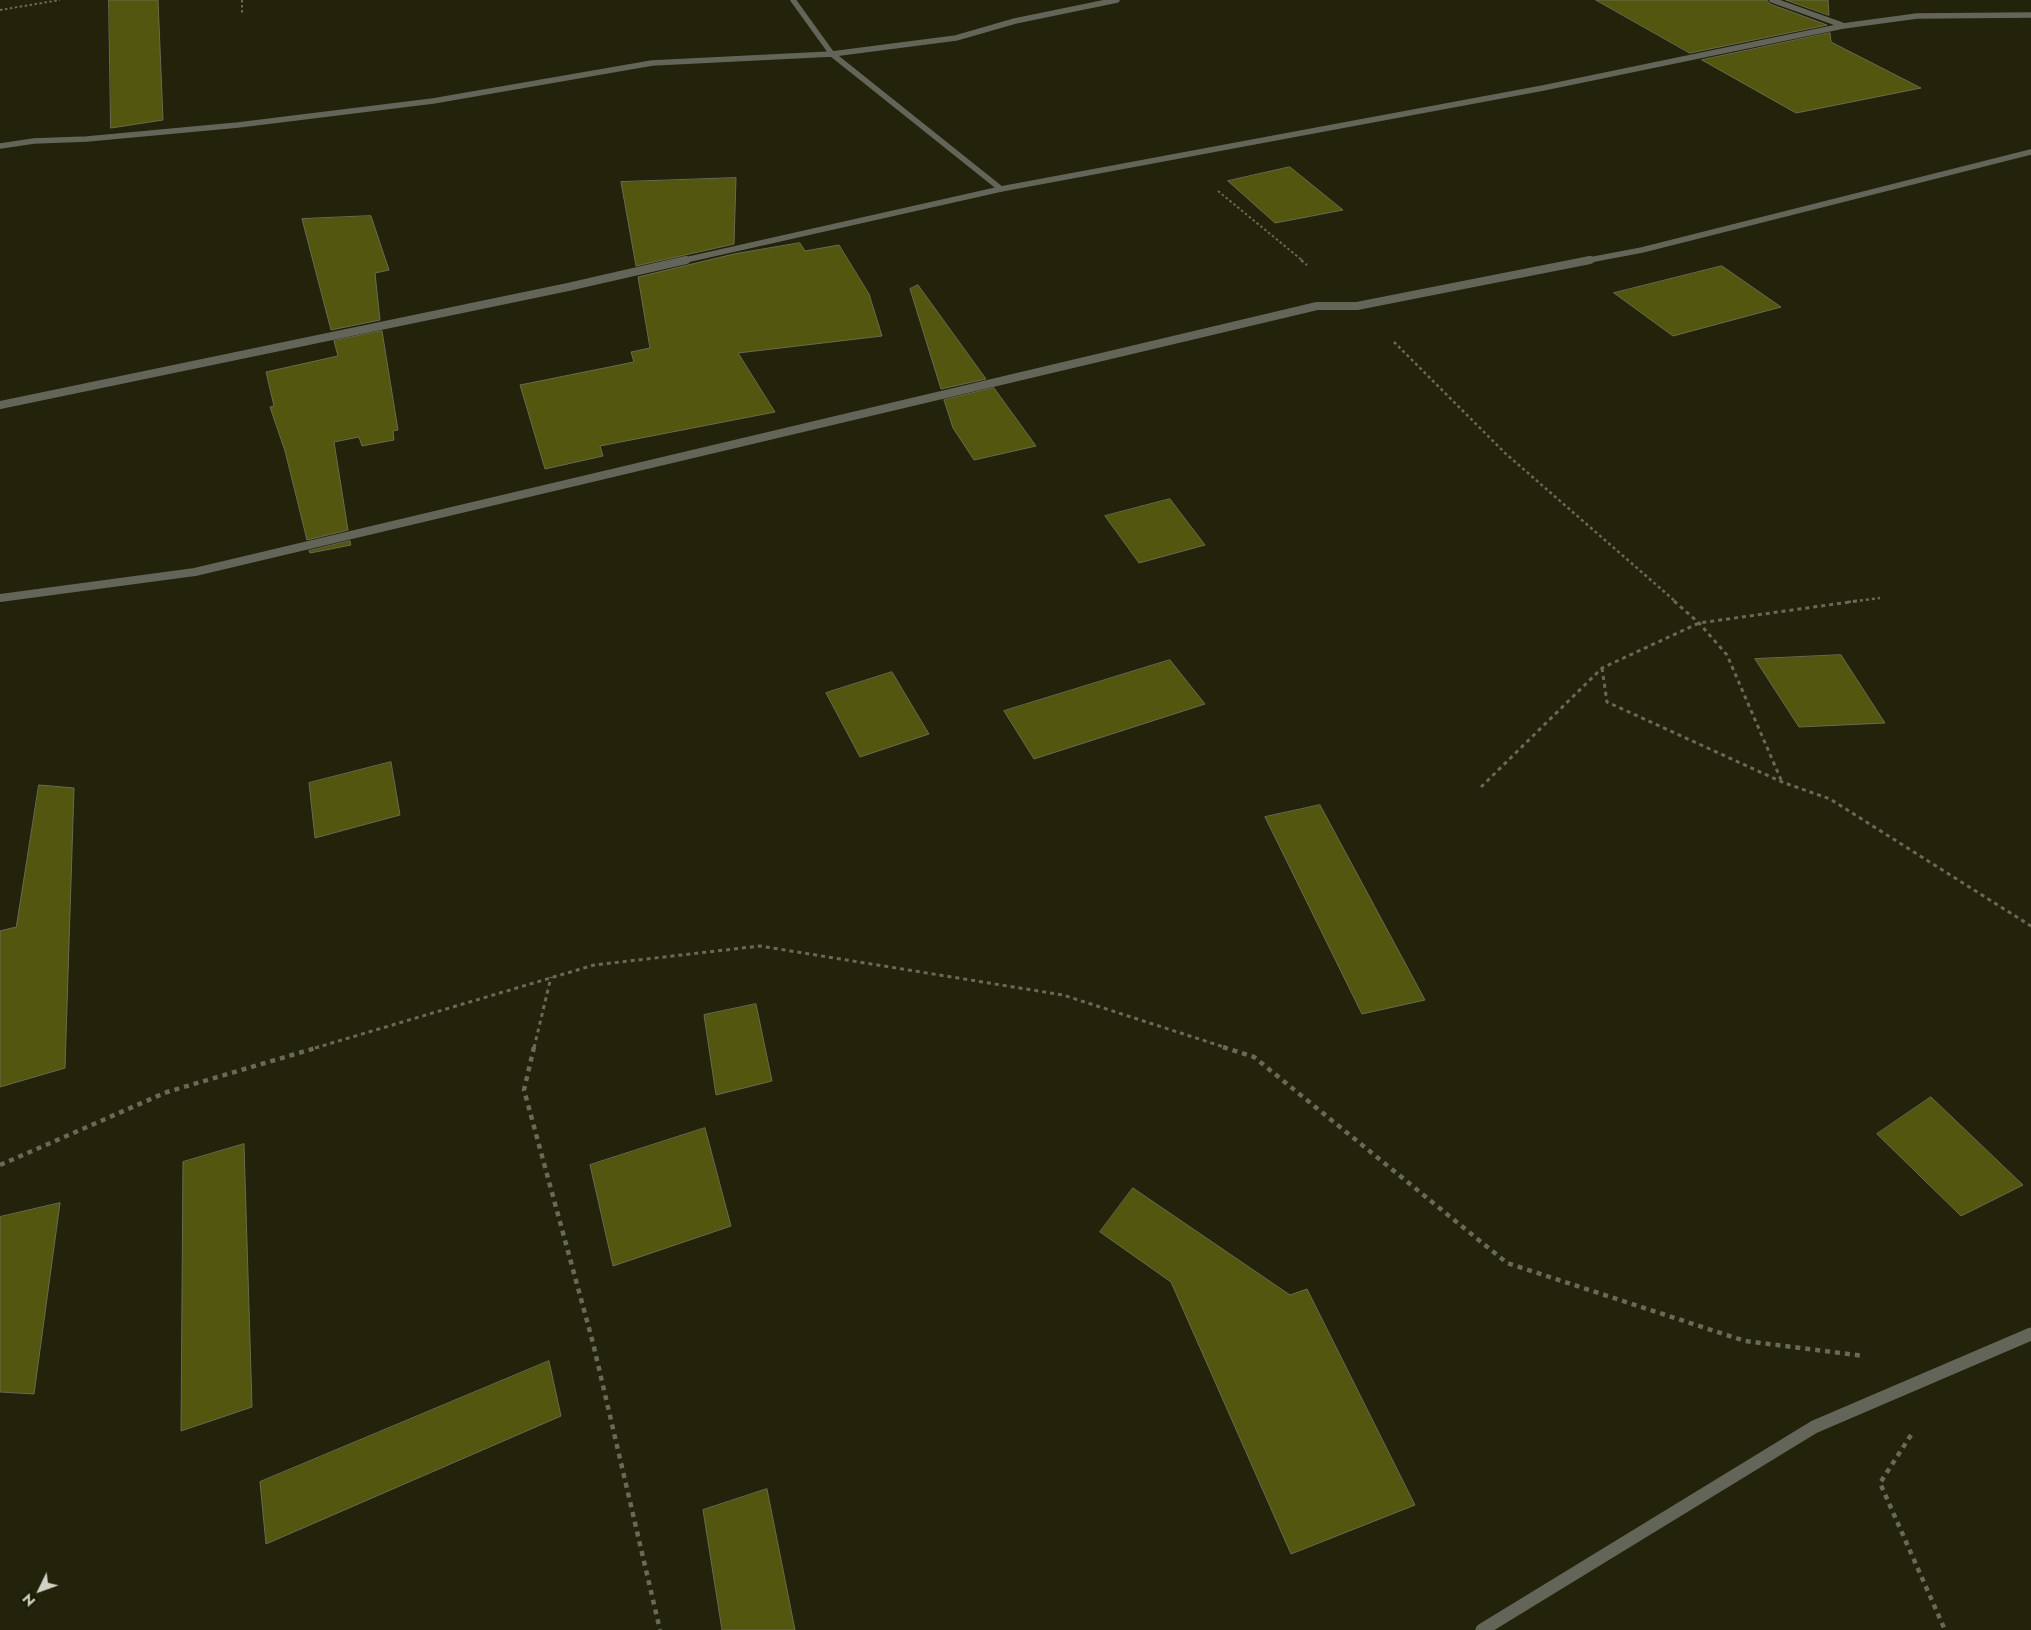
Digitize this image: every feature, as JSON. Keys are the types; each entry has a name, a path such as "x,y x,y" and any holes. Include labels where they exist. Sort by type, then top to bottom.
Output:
{"street":[{"path":"793,0 832,54 1001,189"},
{"path":"0,146 34,141 88,139 238,125 433,101 652,63 832,54 956,38 1015,22 1117,0"},
{"path":"1772,0 1843,26"},
{"path":"0,404 568,286 1001,189 1543,88 1843,26 1917,16 2031,15"},
{"path":"0,598 195,572 1317,306 1357,306 1642,250 2031,152"},
{"path":"1482,1630 1814,1427 2031,1334"}],"path":[{"path":"0,10 60,0"},
{"path":"242,0 242,13"},
{"path":"1175,156 1357,306 1506,453 1699,623 1727,655 1782,782"},
{"path":"1481,787 1602,668 1699,623 1880,598"},
{"path":"1602,668 1607,702 1782,782 1830,799 2031,926"},
{"path":"0,1165 166,1092 551,977 594,965 760,946 1063,995 1254,1058 1507,1263 1745,1341 1869,1357"},
{"path":"551,977 524,1090 592,1343 660,1630"},
{"path":"1912,1434 1880,1483 1945,1630"}],"building":[{"path":"109,0 158,0 163,120 111,128"},
{"path":"1596,0 1767,0 1770,4 1827,25 1690,53"},
{"path":"1786,0 1828,0 1829,15"},
{"path":"1830,33 1831,42 1921,88 1796,113 1702,60"},
{"path":"1290,167 1343,210 1275,223 1228,181"},
{"path":"736,178 734,244 636,266 621,182"},
{"path":"371,216 389,270 375,273 380,320 331,330 302,219"},
{"path":"800,243 805,251 839,245 869,294 882,336 738,353 775,412 600,446 603,456 545,469 520,385 634,362 631,352 650,348 638,277 734,254"},
{"path":"1722,266 1781,307 1673,336 1614,293"},
{"path":"918,285 986,379 941,389 910,289"},
{"path":"382,331 398,430 393,431 394,440 362,446 359,437 334,442 348,530 307,540 285,451 270,407 274,406 266,372 338,356 334,341"},
{"path":"994,388 1036,446 974,460 953,428 944,400"},
{"path":"1170,499 1205,545 1139,563 1105,516"},
{"path":"350,541 351,545 310,553 309,551"},
{"path":"1841,655 1885,723 1799,727 1755,659"},
{"path":"1170,660 1205,704 1034,759 1004,711"},
{"path":"892,672 929,734 860,757 826,693"},
{"path":"391,762 400,815 315,838 309,783"},
{"path":"39,785 74,788 65,1068 0,1087 0,931 16,927"},
{"path":"1320,805 1425,1000 1362,1014 1265,817"},
{"path":"756,1004 772,1081 716,1095 704,1015"},
{"path":"1931,1097 2023,1185 1961,1216 1877,1134"},
{"path":"705,1128 731,1226 613,1266 590,1165"},
{"path":"244,1144 252,1407 181,1431 183,1162"},
{"path":"1133,1188 1290,1295 1307,1289 1415,1505 1291,1554 1171,1282 1100,1232"},
{"path":"60,1203 34,1394 0,1392 0,1217"},
{"path":"549,1361 561,1416 266,1544 260,1482"},
{"path":"767,1489 795,1630 722,1630 703,1510"}]}
